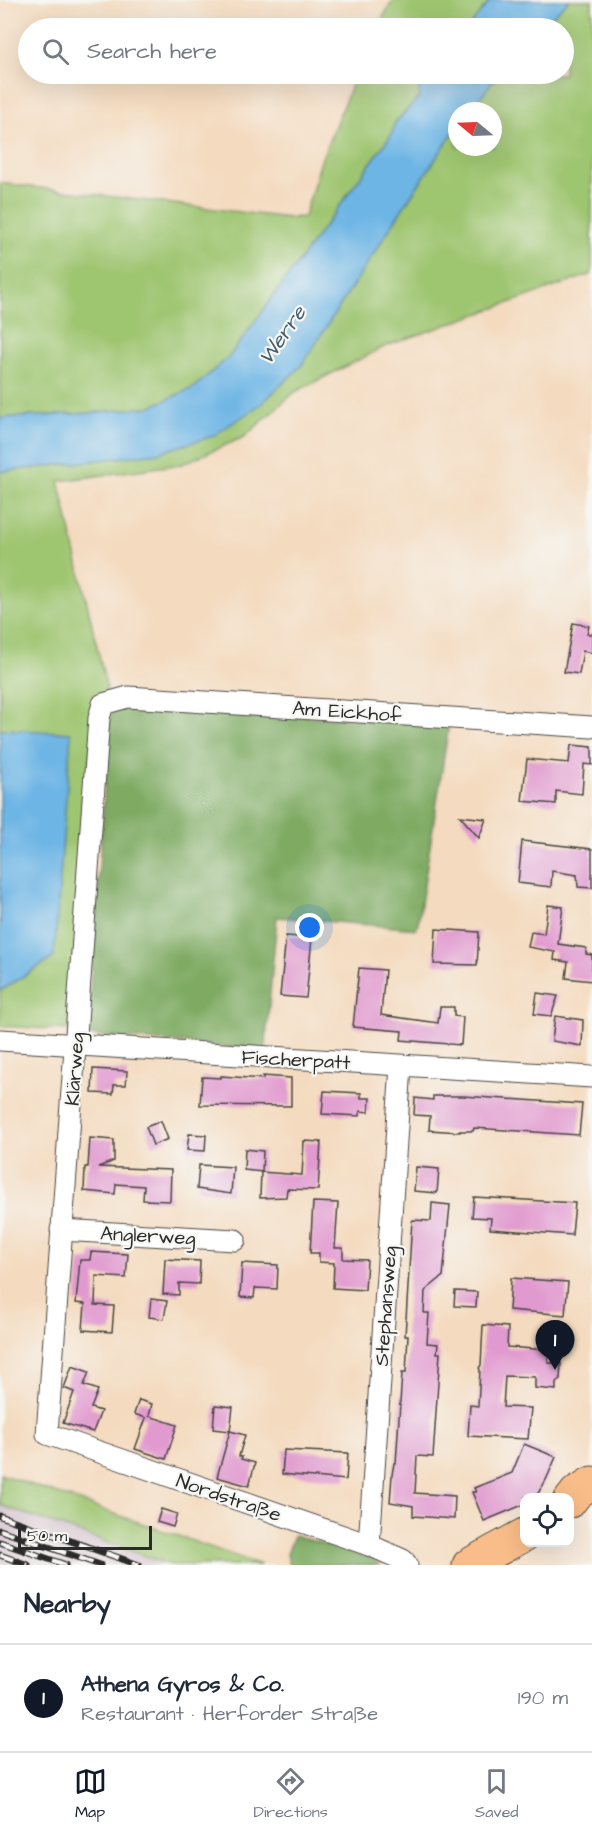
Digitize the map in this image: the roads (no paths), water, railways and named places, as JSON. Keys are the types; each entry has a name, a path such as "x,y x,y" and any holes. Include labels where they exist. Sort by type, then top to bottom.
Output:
{"main road":[{"path":"574,1496 592,1483"},
{"path":"574,1511 592,1504"},
{"path":"469,1565 520,1538"}],"street":[{"name":"Am Eickhof","path":"103,704 128,698 592,727"},
{"name":"Klärweg","path":"47,1434 99,718 103,704"},
{"name":"Fischerpatt","path":"0,1041 592,1077"},
{"name":"Stephansweg","path":"369,1545 401,1066"},
{"name":"Anglerweg","path":"61,1230 235,1240"},
{"name":"Nordstraße","path":"47,1434 369,1545 403,1560 407,1565"}],"water":[{"path":"491,0 569,0 550,18 476,18"},
{"name":"Werre","path":"422,84 490,84 477,102 448,102 448,140 301,366 261,404 213,436 158,453 0,472 0,418 150,407 193,388 229,357 392,134 395,123 420,96 419,89"},
{"path":"4,729 71,733 54,957 0,991 0,731"}],"railway":[{"path":"0,1516 139,1565"},
{"path":"0,1530 100,1565"},
{"path":"0,1542 66,1565"},
{"path":"0,1555 28,1565"}],"place":[{"name":"Athena Gyros & Co.","path":"555,1370"}]}
